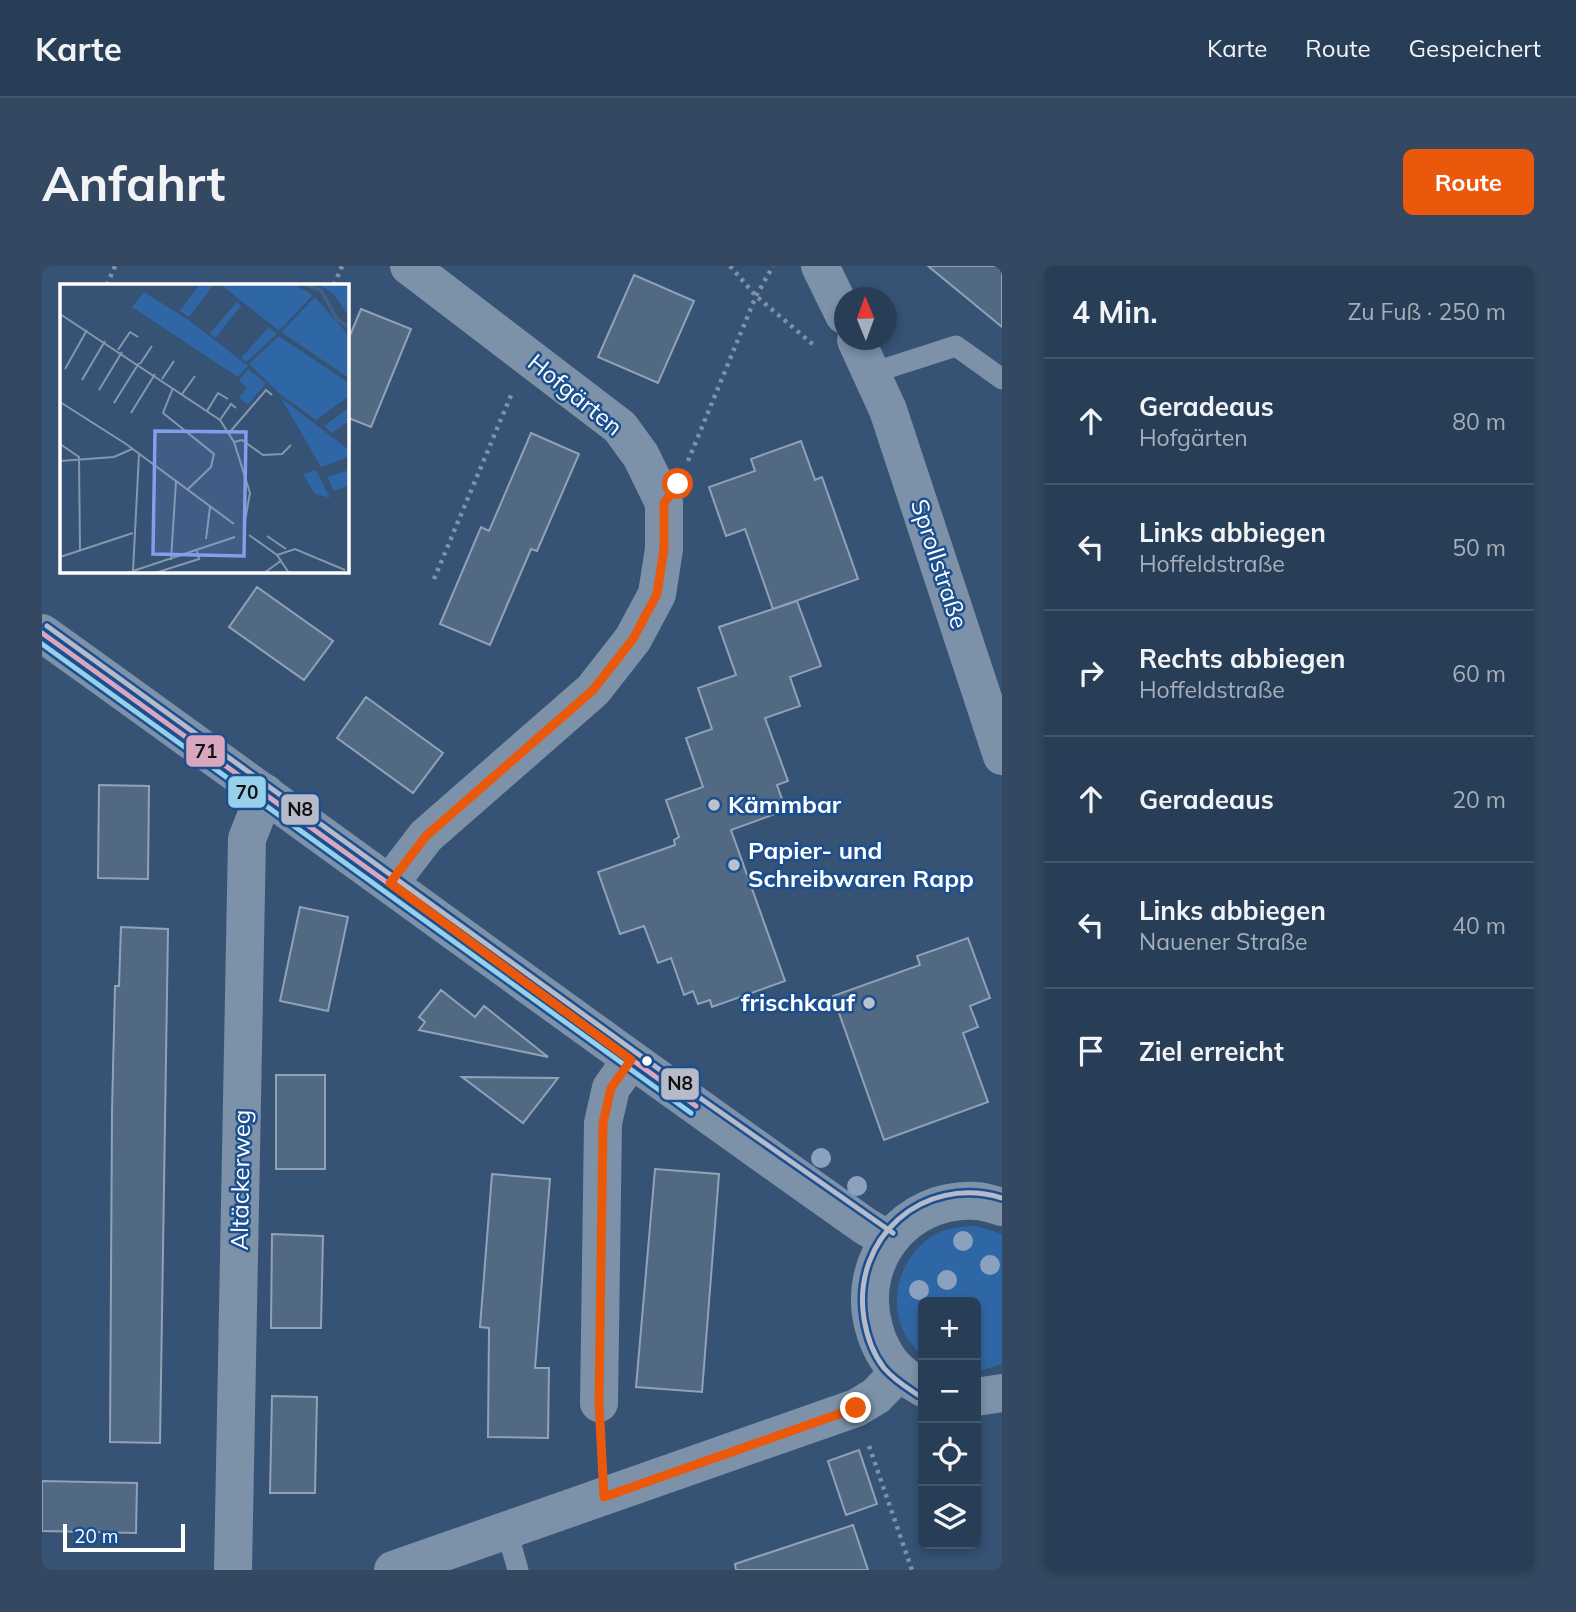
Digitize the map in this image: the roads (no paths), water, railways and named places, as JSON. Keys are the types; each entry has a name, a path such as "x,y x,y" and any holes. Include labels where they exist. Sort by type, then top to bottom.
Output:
{"street":[{"name":"Hofgärten","path":"390,883 426,836 593,690 633,639 657,594 664,549 664,503 641,456 620,427 409,266"},
{"path":"824,268 834,290"},
{"name":"Sprollstraße","path":"864,356 888,410 1002,755"},
{"path":"42,633 631,1060 864,1226 888,1240"},
{"name":"Altäckerweg","path":"233,1570 247,839 265,793"},
{"path":"599,1403 603,1123 611,1088 631,1060"},
{"path":"393,1570 856,1408 911,1380 878,1343 868,1308 872,1272 888,1240 913,1216 944,1203 978,1200 1002,1208"},
{"path":"981,1396 1002,1393"}],"lane":[{"name":"Sprollstraße","path":"864,356 956,346 1002,379"},
{"path":"507,1531 518,1570"}],"place":[{"name":"Kämmbar","path":"714,805"},
{"name":"Papier- und Schreibwaren Rapp","path":"734,865"},
{"name":"frischkauf","path":"869,1003"}]}
